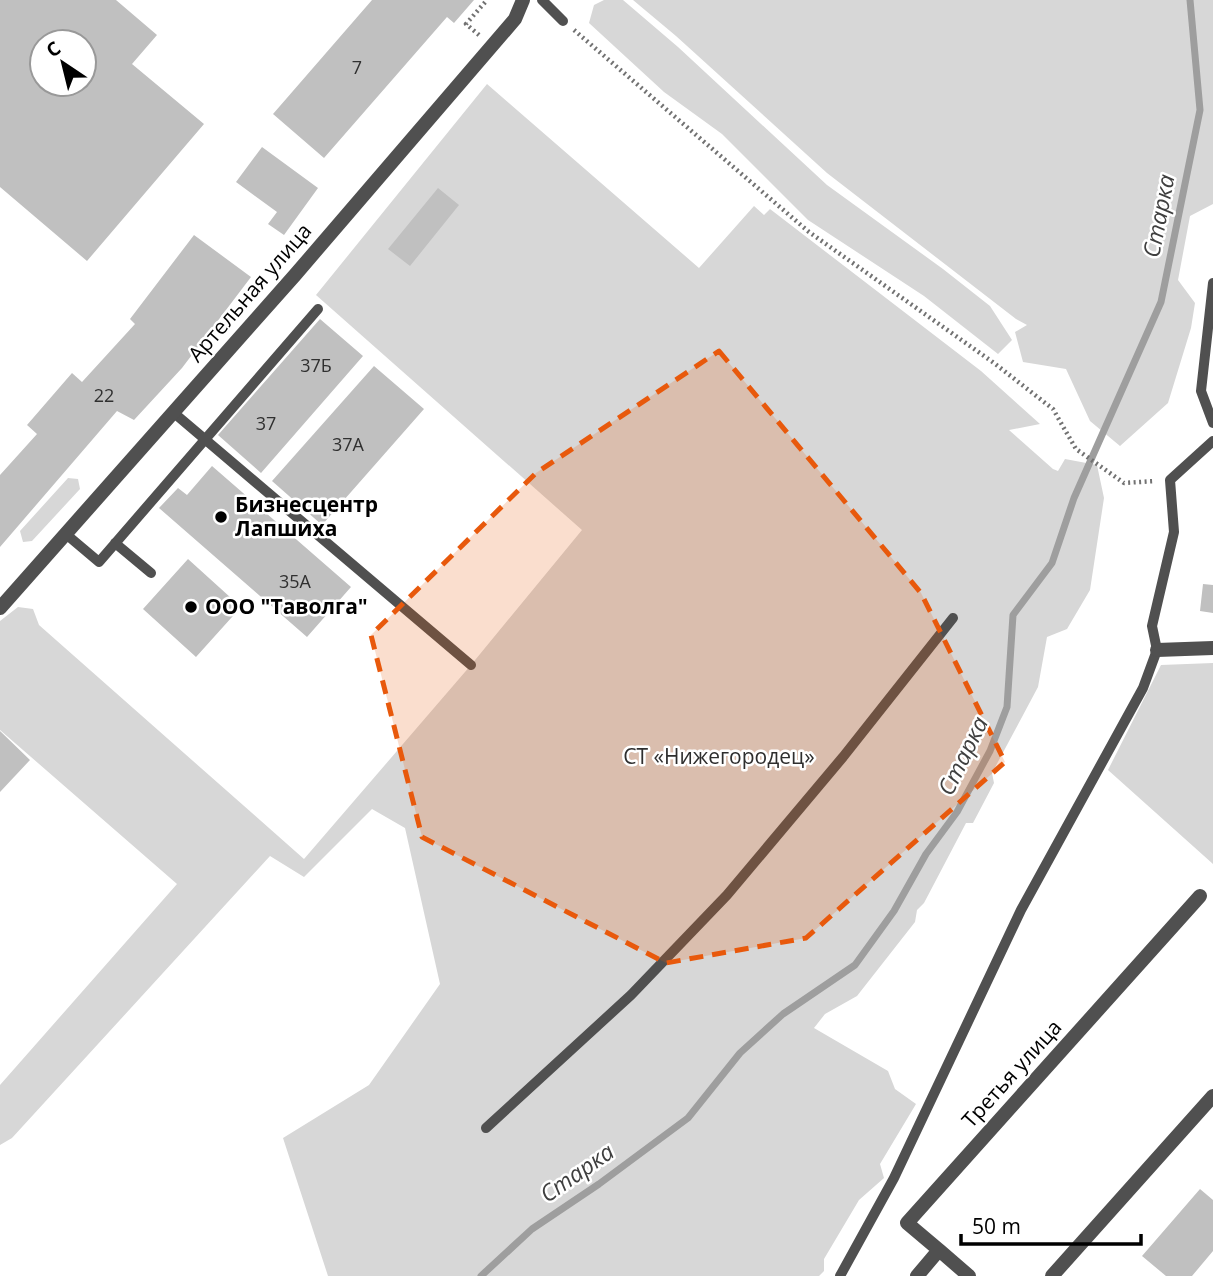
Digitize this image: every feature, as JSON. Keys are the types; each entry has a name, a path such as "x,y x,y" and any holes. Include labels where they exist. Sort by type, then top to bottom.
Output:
{"street":[{"name":"Артельная улица","path":"0,608 174,413 515,19 523,0"},
{"path":"1157,650 1213,648"},
{"name":"Третья улица","path":"939,1250 907,1223 1200,896"},
{"path":"1052,1276 1213,1096"},
{"path":"917,1276 939,1250 969,1276"}],"lane":[{"path":"542,0 563,20"},
{"path":"1213,283 1201,391 1213,423"},
{"path":"66,535 99,562 318,309"},
{"path":"174,413 471,665"},
{"path":"840,1276 894,1178 1021,910 1143,688 1157,650 1152,626 1174,532 1170,480 1213,440"},
{"path":"115,543 151,573"},
{"path":"486,1128 631,995 727,895 843,757 953,618"}],"path":[{"path":"479,35 466,24 487,0"},
{"path":"563,20 809,232 994,363 1053,409 1076,449 1124,483 1170,480"}],"highlighted area":[{"path":"719,351 921,593 1005,762 806,938 666,963 422,837 371,635 536,473"}],"green space":[{"path":"604,0 623,0 678,47 827,185 990,306 1012,340 998,354 924,296 808,220 722,134 664,92 589,23 594,5"},
{"path":"633,0 1213,0 1213,204 1190,216 1178,280 1195,303 1191,328 1168,403 1120,446 1090,421 1066,369 1023,362 1015,332 1027,325 827,173"},
{"name":"СТ «Нижегородец»","path":"487,84 699,268 754,206 764,215 770,209 981,371 1040,424 1009,430 1053,469 1058,471 1065,459 1097,465 1104,498 1090,590 1067,629 1047,637 1038,687 992,773 994,783 973,823 966,823 924,903 917,910 915,922 857,996 825,1014 814,1028 888,1071 895,1089 916,1104 880,1164 884,1178 859,1200 824,1259 824,1271 819,1276 328,1276 283,1138 369,1085 440,984 405,828 372,809 304,877 270,856 12,1138 0,1145 0,1085 177,884 0,730 0,621 18,607 33,609 39,625 304,859 471,665 582,530 316,295"},
{"path":"68,478 78,479 80,489 32,541 23,542 20,531"},
{"path":"1213,663 1213,864 1108,770 1161,665"}],"building":[{"path":"0,0 116,0 157,35 132,64 204,124 87,261 0,187"},
{"path":"372,0 474,0 454,23 447,17 324,158 273,114"},
{"path":"262,147 318,188 284,235 268,224 277,212 236,182"},
{"path":"438,188 459,205 410,266 388,249"},
{"path":"194,235 251,277 182,368 134,420 117,411 0,547 0,475 37,434 27,425 72,373 82,382 135,324 130,319"},
{"path":"320,319 363,356 261,473 218,435"},
{"path":"374,366 424,409 322,525 272,481"},
{"path":"212,466 351,587 307,637 159,508 178,488 187,495"},
{"path":"188,559 241,607 196,657 143,609"},
{"path":"1203,584 1213,585 1213,613 1200,611"},
{"path":"0,731 30,760 0,792"},
{"path":"1200,1189 1213,1200 1213,1251 1192,1276 1166,1276 1142,1256"}],"waterway":[{"name":"Старка","path":"481,1276 532,1229 599,1184 688,1118 740,1053 783,1014 855,965 894,911 926,854 957,812 990,751 1007,707 1013,615 1052,563 1074,498 1161,302 1200,110 1190,0"}],"place":[{"name":"Бизнесцентр Лапшиха","path":"221,517"},
{"name":"ООО \"Таволга\"","path":"191,607"}]}
